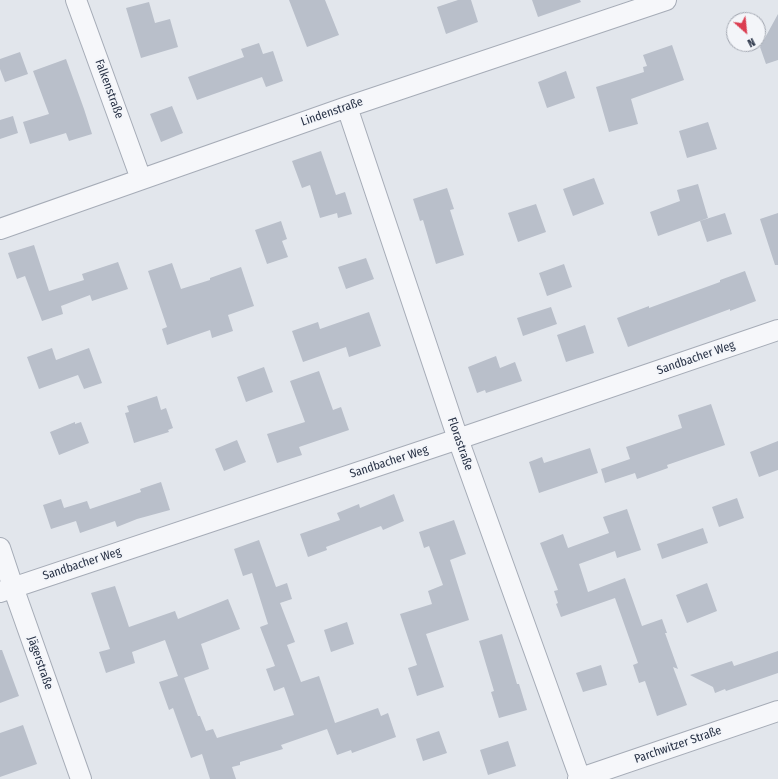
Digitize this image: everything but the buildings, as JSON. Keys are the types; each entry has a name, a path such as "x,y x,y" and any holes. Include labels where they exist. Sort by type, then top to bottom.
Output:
{"street":[{"name":"Falkenstraße","path":"76,0 141,179"},
{"name":"Lindenstraße","path":"0,229 347,107 666,0"},
{"name":"Florastraße","path":"347,107 458,439 579,779"},
{"name":"Sandbacher Weg","path":"7,590 778,330"},
{"name":"Jägerstraße","path":"0,548 7,590 81,779"},
{"name":"Parchwitzer Straße","path":"579,779 778,711"}]}
